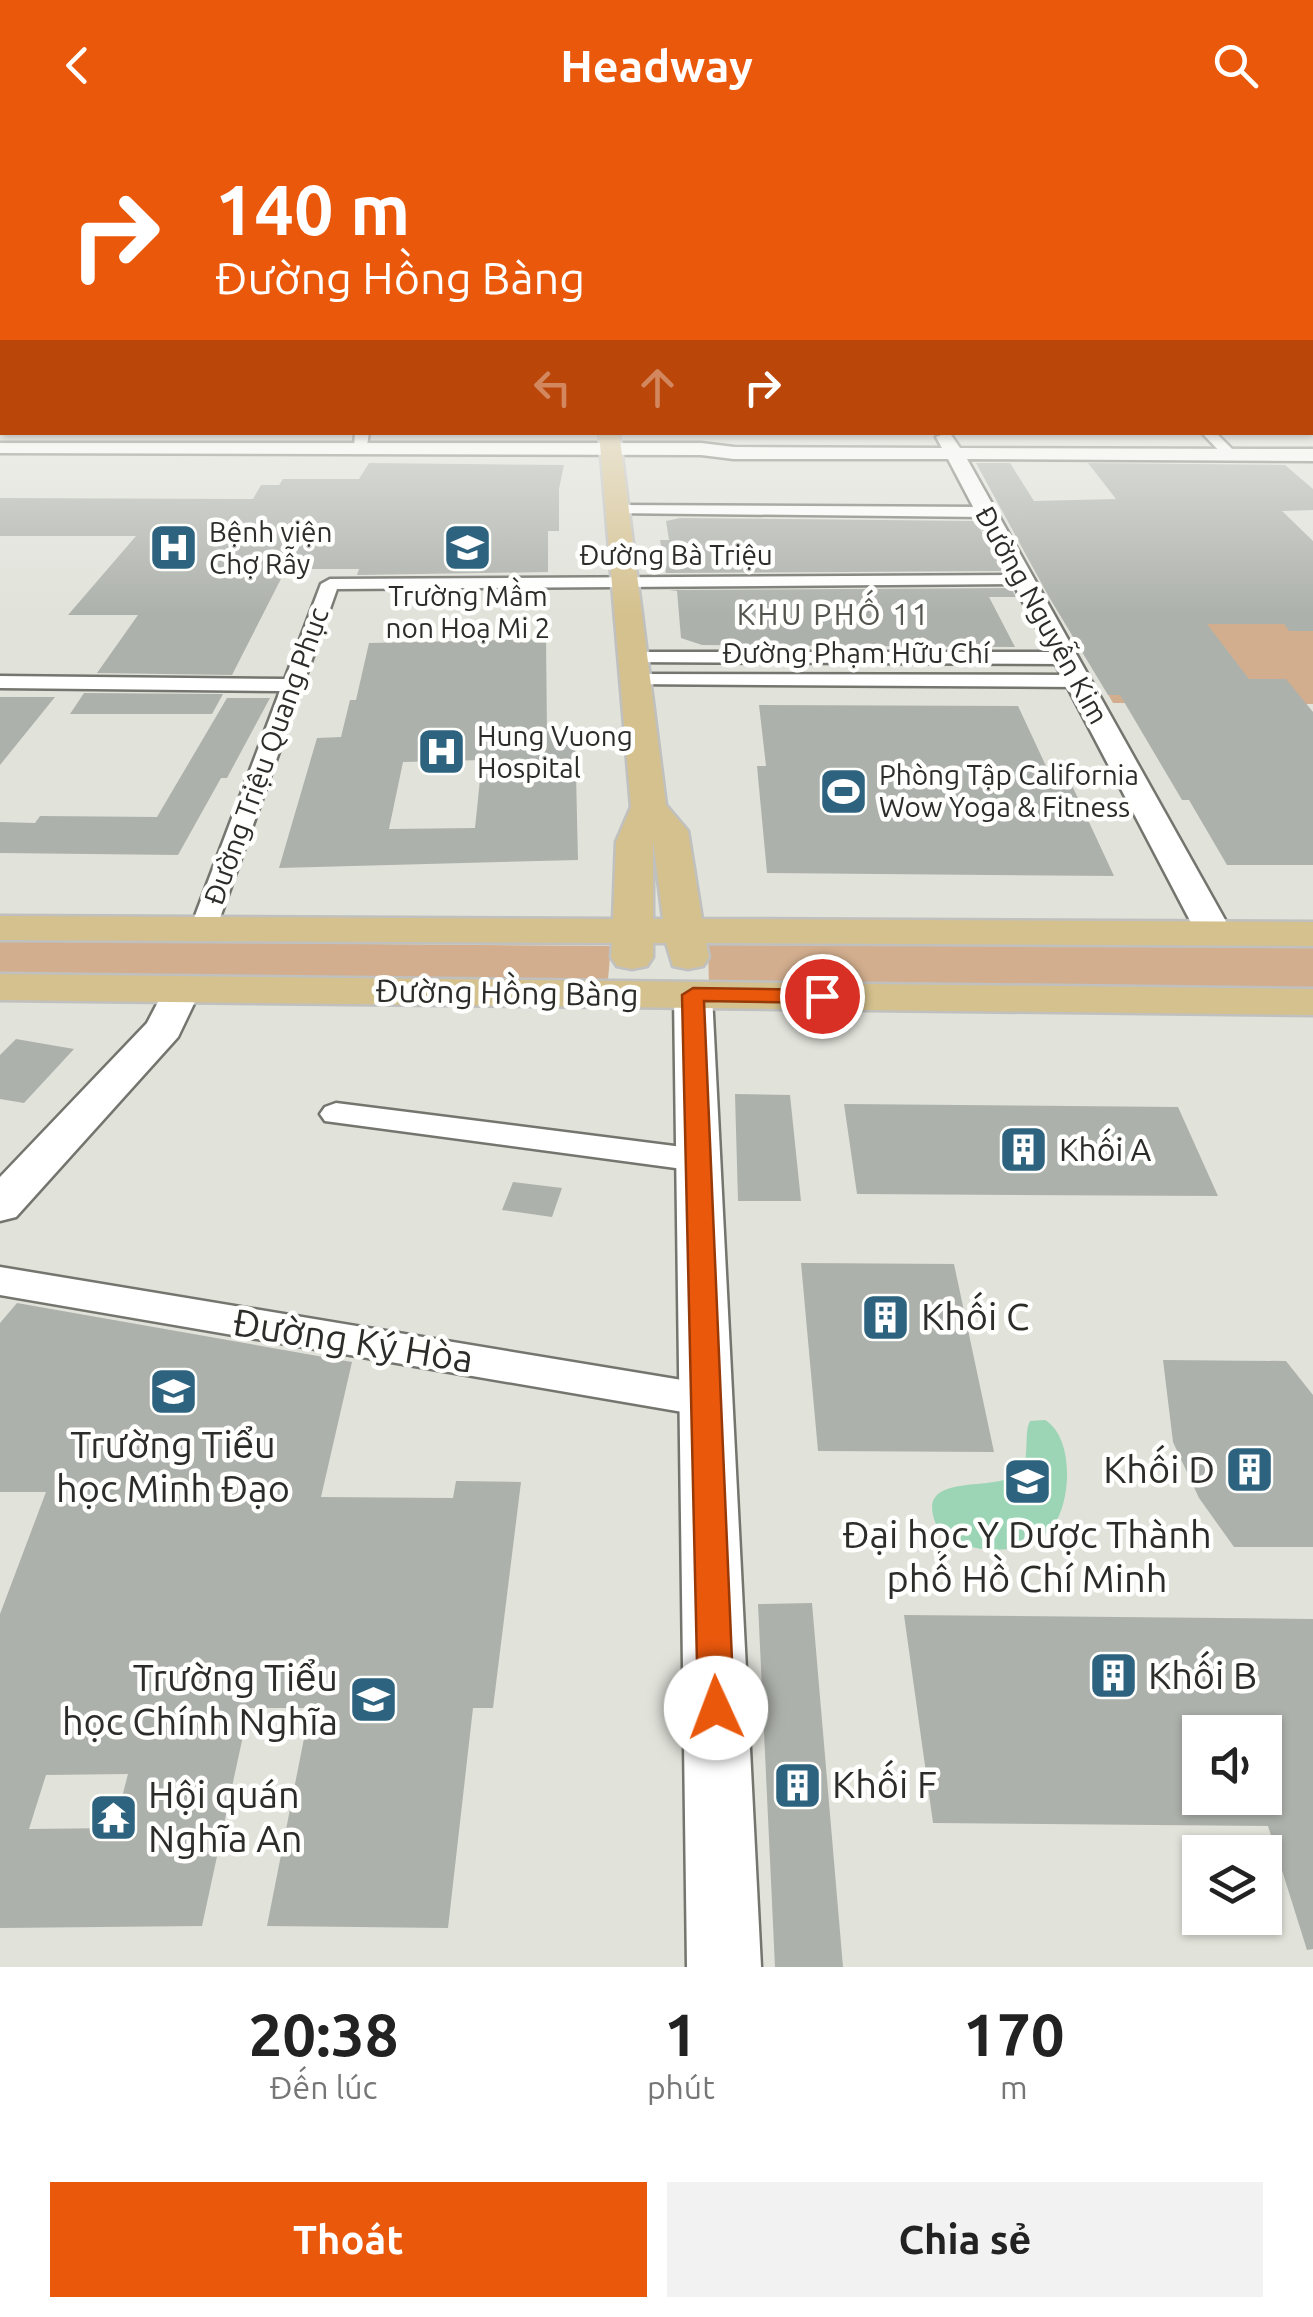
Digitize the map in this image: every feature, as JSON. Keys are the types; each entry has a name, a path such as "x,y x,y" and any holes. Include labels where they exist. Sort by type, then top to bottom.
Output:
{"main road":[{"path":"610,446 650,808 634,842 632,994"},
{"path":"650,808 670,831 693,995"},
{"path":"554,930 633,884"},
{"name":"Đường Hồng Bàng","path":"0,928 1313,934"},
{"path":"182,989 203,929"},
{"path":"1216,934 1252,1002"},
{"name":"Đường Hồng Bàng","path":"0,987 1313,1002"}],"street":[{"name":"Đường Nguyễn Kim","path":"948,444 1216,934"},
{"path":"1220,444 1232,455"},
{"path":"0,452 76,446 284,452 361,446 610,446 734,453 1313,455"},
{"path":"617,510 985,512"},
{"name":"Đường Bà Triệu","path":"330,584 1022,580"},
{"name":"Đường Triệu Quang Phục","path":"203,929 330,584"},
{"name":"Đường Phạm Hữu Chí","path":"634,669 1071,669"},
{"path":"0,682 292,684"},
{"path":"0,1206 164,1028 182,989"},
{"path":"693,995 724,1967"},
{"path":"336,1114 698,1160"},
{"name":"Đường Ký Hòa","path":"0,1282 706,1400"}],"shaded area":[{"path":"1040,577 1313,579 1313,704 1113,703"},
{"path":"0,941 611,946 608,979 0,974"},
{"path":"708,945 1313,947 1313,989 709,986"},
{"path":"1045,1420 1061,1440 1067,1470 1064,1501 1053,1526 1029,1544 998,1550 967,1546 940,1533 932,1512 934,1499 958,1486 1009,1479 1020,1472 1025,1463 1030,1421"}],"building":[{"path":"369,463 564,465 559,489 559,531 548,531 548,572 357,575 359,569 286,569 232,675 97,673 138,615 68,615 136,536 0,536 0,498 253,499 261,485 279,485 283,479 359,479"},
{"path":"976,463 1010,463 1034,501 1116,499 1088,463 1285,465 1313,489 1313,510 1282,511 1313,541 1313,631 1289,631 1284,624 1207,624 1249,679 1286,679 1313,712 1313,865 1227,865 1189,800 1182,800 1120,695 1108,695"},
{"path":"666,521 976,521 1003,571 666,573 660,540 669,540"},
{"path":"1011,588 1016,597 989,597 1015,647 702,645 681,638 677,591 669,590"},
{"path":"546,639 547,731 575,730 578,860 279,868 317,738 341,737 350,700 356,700 369,643","holes":["482,760 475,828 389,829 403,762"]},
{"path":"84,693 223,694 212,714 70,714"},
{"path":"0,697 55,697 0,765"},
{"path":"227,698 270,698 227,778 221,778 178,855 0,853 0,822 35,823 40,816 157,817"},
{"path":"759,705 1018,706 1046,766 1063,766 1114,876 767,873 757,766 766,766"},
{"path":"16,1039 74,1049 24,1103 0,1099 0,1055"},
{"path":"735,1094 790,1095 801,1201 738,1201"},
{"name":"Khối A","path":"844,1104 1178,1107 1218,1196 857,1194"},
{"path":"513,1182 562,1188 552,1217 502,1210"},
{"name":"Khối C","path":"801,1263 954,1264 994,1452 818,1451"},
{"path":"17,1303 352,1362 321,1497 453,1498 456,1481 521,1482 493,1708 473,1708 448,1928 267,1926 310,1708 249,1708 202,1926 0,1928 0,1614 46,1492 0,1492 0,1323","holes":["128,1774 114,1828 29,1829 46,1775"]},
{"name":"Khối D","path":"1163,1360 1286,1361 1313,1395 1313,1547 1234,1547 1199,1498 1173,1442"},
{"name":"Khối F","path":"812,1603 843,1967 775,1967 758,1604"},
{"name":"Khối B","path":"904,1615 1313,1619 1313,1949 1307,1950 1282,1871 1282,1835 1271,1835 1268,1826 933,1823"}],"place":[{"name":"Bệnh viện Chợ Rẫy","path":"174,548"},
{"name":"Trường Mầm non Hoạ Mi 2","path":"468,548"},
{"name":"Hung Vuong Hospital","path":"442,752"},
{"name":"Phòng Tập California Wow Yoga & Fitness","path":"844,791"},
{"name":"Khối A","path":"1024,1150"},
{"name":"Khối C","path":"886,1317"},
{"name":"Trường Tiểu học Minh Đạo","path":"173,1391"},
{"name":"Khối D","path":"1250,1470"},
{"name":"Đại học Y Dược Thành phố Hồ Chí Minh","path":"1027,1481"},
{"name":"Khối B","path":"1113,1676"},
{"name":"Trường Tiểu học Chính Nghĩa","path":"373,1700"},
{"name":"Khối F","path":"797,1785"},
{"name":"Hội quán Nghĩa An","path":"113,1817"}],"district":[{"name":"KHU PHỐ 11","path":"834,615"}],"route":[{"path":"716,1708 693,995 822,996"}]}
